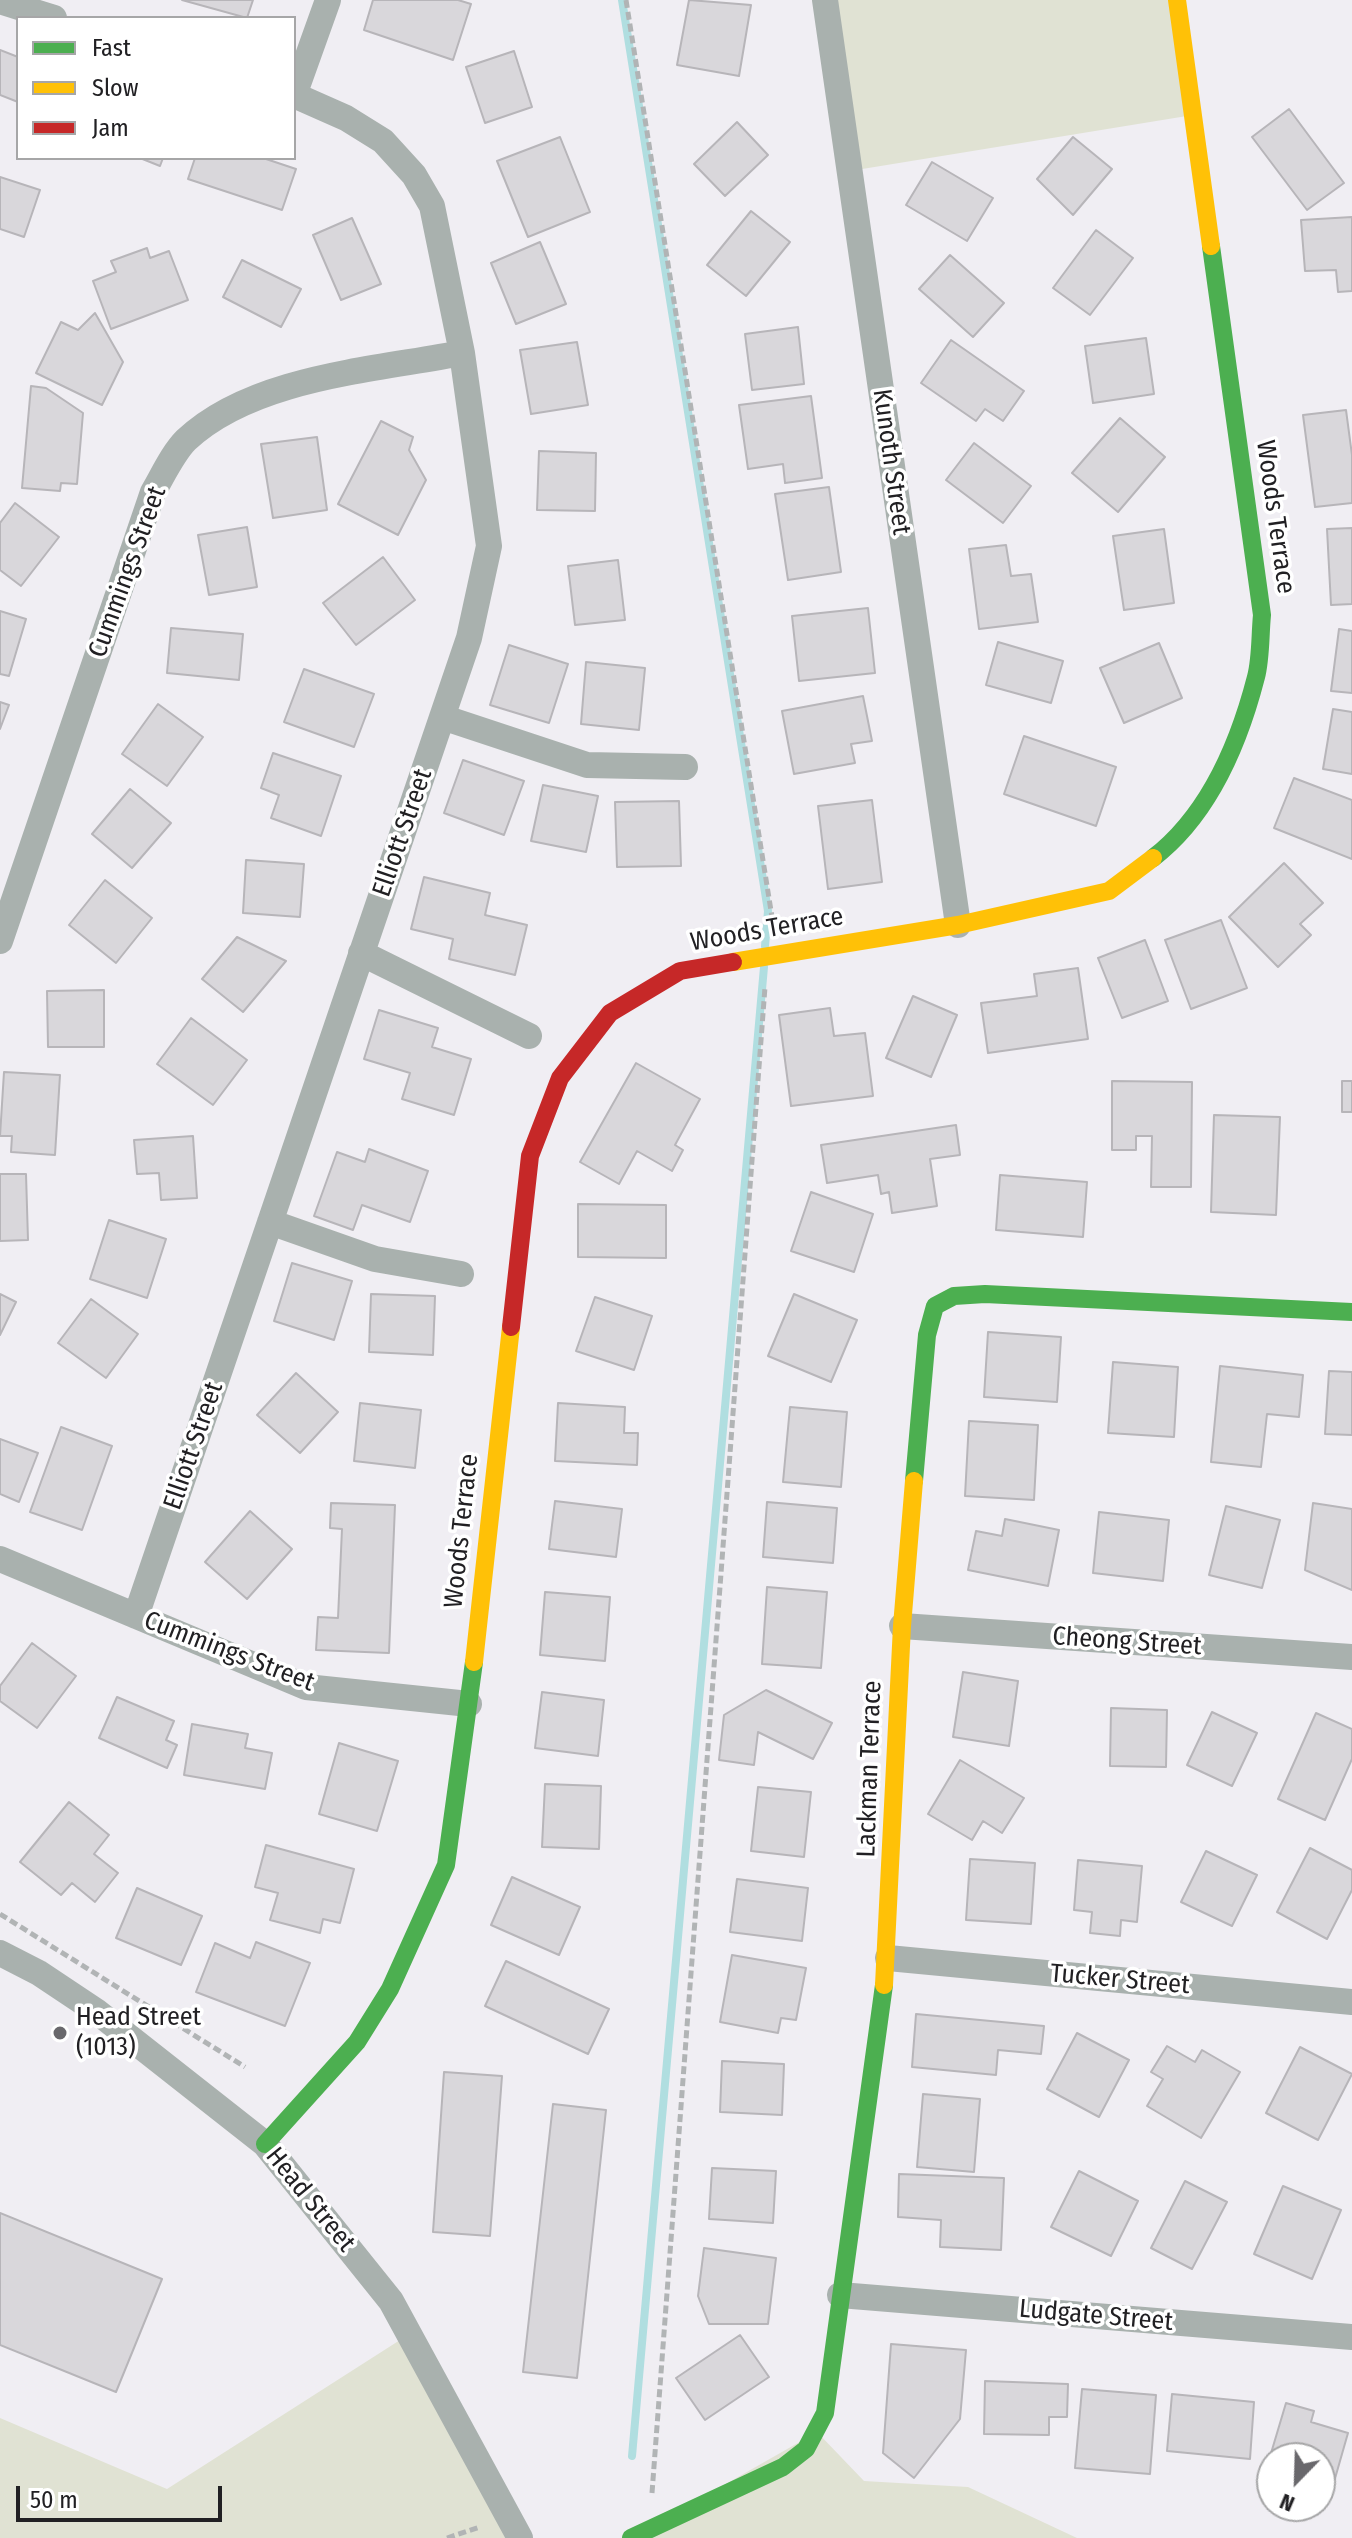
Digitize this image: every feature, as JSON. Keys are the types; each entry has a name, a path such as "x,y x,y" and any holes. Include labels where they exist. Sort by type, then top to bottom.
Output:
{"street":[{"path":"296,89 328,0"},
{"name":"Kunoth Street","path":"825,0 958,925"},
{"name":"Woods Terrace","path":"265,2144 357,2042 390,1989 446,1865 469,1704 530,1156 560,1078 610,1013 680,971 958,925 1109,891 1158,854 1192,819 1221,776 1257,675 1262,615 1177,0"},
{"path":"0,1 48,16"},
{"name":"Elliott Street","path":"136,1616 469,638 489,546 462,353 432,206 414,175 383,141 346,118 296,96"},
{"name":"Cummings Street","path":"0,941 153,492 184,442 221,413 279,389 462,353"},
{"path":"442,717 587,765 685,767"},
{"path":"361,953 529,1036"},
{"path":"270,1222 375,1259 461,1274"},
{"name":"Lackman Terrace","path":"631,2538 783,2467 806,2449 825,2413 888,1958 902,1626 927,1335 935,1306 954,1296 985,1294 1352,1312"},
{"name":"Cummings Street","path":"0,1559 306,1687 469,1704"},
{"name":"Cheong Street","path":"902,1626 1352,1657"},
{"name":"Head Street","path":"0,1953 39,1973 96,2011 265,2144 391,2301 520,2538"},
{"name":"Tucker Street","path":"888,1958 1352,2002"},
{"name":"Ludgate Street","path":"840,2295 1352,2337"}],"path":[{"path":"626,0 772,917"},
{"path":"649,2529 765,987"},
{"path":"0,1914 245,2067"},
{"path":"447,2538 480,2527"}],"shaded area":[{"path":"825,0 1177,0 1193,115 850,171"},
{"path":"411,2333 520,2538 0,2538 0,2418 167,2489"},
{"path":"817,2432 864,2481 968,2487 1077,2538 631,2538"}],"building":[{"path":"182,0 253,0 248,16"},
{"path":"373,0 458,0 471,4 453,60 364,30"},
{"path":"689,0 751,5 739,76 677,65"},
{"path":"0,50 16,56 16,101 0,95"},
{"path":"514,51 532,107 485,123 466,67"},
{"path":"1289,109 1344,183 1307,210 1252,137"},
{"path":"737,122 768,155 725,196 694,164"},
{"path":"560,137 590,212 528,237 497,161"},
{"path":"1073,137 1112,169 1073,215 1037,179"},
{"path":"145,160 162,160 160,166"},
{"path":"194,160 269,160 296,169 282,210 188,179"},
{"path":"932,162 993,198 967,241 906,205"},
{"path":"0,177 40,190 24,237 0,229"},
{"path":"751,211 790,242 746,296 707,265"},
{"path":"1352,217 1352,291 1338,292 1336,270 1305,271 1301,220"},
{"path":"352,218 381,284 341,300 313,235"},
{"path":"1096,230 1133,258 1090,315 1053,288"},
{"path":"540,242 566,304 516,324 491,263"},
{"path":"147,248 150,258 169,251 188,300 111,329 93,281 116,272 111,261"},
{"path":"950,255 1004,303 973,337 919,289"},
{"path":"242,260 301,289 281,327 223,297"},
{"path":"95,313 123,362 102,405 36,373 61,322 78,330"},
{"path":"798,327 804,384 752,390 745,334"},
{"path":"1146,338 1154,394 1093,403 1085,346"},
{"path":"951,340 1024,391 1003,421 985,409 976,421 921,383"},
{"path":"577,342 588,405 531,414 520,350"},
{"path":"31,386 46,388 83,413 77,484 61,483 60,491 22,488"},
{"path":"811,396 822,478 785,483 783,464 748,469 739,405"},
{"path":"1346,410 1352,455 1352,503 1315,507 1303,415"},
{"path":"1120,418 1165,457 1118,512 1072,473"},
{"path":"381,421 413,437 409,450 426,480 398,535 338,504"},
{"path":"317,437 327,510 273,518 261,444"},
{"path":"974,443 1031,486 1003,523 946,480"},
{"path":"539,451 596,453 595,511 537,510"},
{"path":"829,487 841,572 788,580 775,494"},
{"path":"15,503 59,537 21,586 0,570 0,523"},
{"path":"247,527 257,587 209,595 198,535"},
{"path":"1352,528 1352,604 1331,605 1327,529"},
{"path":"1164,529 1174,603 1124,610 1113,536"},
{"path":"1006,545 1011,576 1031,574 1038,622 979,629 969,549"},
{"path":"383,557 415,600 356,645 323,603"},
{"path":"618,560 625,620 575,625 568,566"},
{"path":"868,608 875,673 799,681 792,616"},
{"path":"0,611 26,619 9,676 0,674"},
{"path":"171,628 243,634 239,680 167,673"},
{"path":"1339,629 1352,631 1352,693 1331,691"},
{"path":"998,642 1063,661 1051,703 986,685"},
{"path":"1159,643 1182,698 1124,723 1100,668"},
{"path":"509,645 568,664 549,723 490,705"},
{"path":"586,662 645,668 639,730 581,724"},
{"path":"304,669 374,694 354,747 284,722"},
{"path":"863,696 872,741 851,744 855,763 794,774 782,711"},
{"path":"0,702 9,705 0,729"},
{"path":"158,704 203,737 167,786 122,754"},
{"path":"1333,709 1352,712 1352,774 1323,769"},
{"path":"1024,736 1116,767 1096,826 1004,794"},
{"path":"273,753 341,776 321,836 271,818 279,795 261,788"},
{"path":"463,760 524,781 504,835 444,813"},
{"path":"1294,778 1352,800 1352,859 1274,828"},
{"path":"543,785 598,796 586,852 531,841"},
{"path":"130,789 171,823 132,868 92,834"},
{"path":"872,800 882,882 828,889 818,806"},
{"path":"679,801 681,866 617,867 615,802"},
{"path":"246,860 304,864 300,917 243,913"},
{"path":"1284,863 1323,903 1300,924 1311,935 1278,967 1229,917"},
{"path":"424,877 490,893 485,915 527,925 515,975 449,959 453,939 411,929"},
{"path":"105,880 152,918 116,963 69,925"},
{"path":"1221,920 1247,988 1191,1009 1165,940"},
{"path":"237,937 286,961 243,1012 202,979"},
{"path":"1145,940 1168,1001 1122,1018 1098,958"},
{"path":"1078,968 1088,1039 988,1053 981,1003 1037,996 1034,974"},
{"path":"104,990 104,1047 48,1047 47,991"},
{"path":"913,996 957,1015 931,1077 886,1058"},
{"path":"830,1008 834,1036 865,1033 873,1096 791,1106 779,1015"},
{"path":"379,1010 438,1028 432,1047 471,1059 454,1115 402,1099 410,1073 364,1059"},
{"path":"191,1018 247,1060 213,1105 157,1064"},
{"path":"636,1063 700,1099 675,1145 683,1150 672,1171 637,1151 619,1184 580,1162"},
{"path":"4,1072 60,1075 55,1155 11,1152 12,1136 0,1136"},
{"path":"1112,1081 1192,1082 1191,1187 1151,1187 1152,1136 1136,1136 1136,1150 1112,1150"},
{"path":"1342,1081 1352,1081 1352,1112 1342,1112"},
{"path":"1214,1115 1280,1117 1276,1215 1211,1212"},
{"path":"956,1125 960,1155 930,1159 937,1206 892,1213 889,1192 881,1194 878,1175 827,1183 821,1145"},
{"path":"193,1136 197,1198 161,1200 159,1173 137,1174 134,1140"},
{"path":"369,1149 428,1171 410,1222 362,1205 353,1230 314,1216 337,1152 365,1162"},
{"path":"0,1174 26,1174 28,1240 0,1241"},
{"path":"1000,1175 1087,1182 1083,1237 996,1230"},
{"path":"811,1192 873,1214 854,1272 791,1251"},
{"path":"578,1204 666,1205 666,1258 578,1257"},
{"path":"109,1220 166,1239 147,1298 90,1279"},
{"path":"292,1263 352,1281 334,1340 274,1321"},
{"path":"0,1294 16,1302 0,1335"},
{"path":"371,1294 435,1296 433,1355 369,1352"},
{"path":"794,1294 857,1320 831,1382 768,1356"},
{"path":"595,1297 652,1316 634,1370 576,1351"},
{"path":"91,1299 138,1334 106,1378 58,1343"},
{"path":"988,1332 1061,1337 1057,1402 984,1397"},
{"path":"1113,1362 1178,1367 1174,1437 1108,1433"},
{"path":"1220,1366 1303,1375 1299,1417 1267,1414 1261,1467 1211,1462"},
{"path":"1329,1371 1352,1372 1352,1435 1325,1434"},
{"path":"296,1373 338,1412 300,1453 257,1415"},
{"path":"360,1403 421,1410 415,1468 354,1461"},
{"path":"558,1403 625,1407 624,1433 638,1433 637,1465 555,1461"},
{"path":"790,1407 847,1412 841,1487 783,1482"},
{"path":"969,1421 1038,1425 1034,1500 965,1496"},
{"path":"61,1427 112,1446 82,1530 30,1512"},
{"path":"0,1439 38,1453 19,1502 0,1494"},
{"path":"555,1501 622,1509 616,1557 549,1549"},
{"path":"767,1502 837,1508 833,1563 763,1557"},
{"path":"331,1503 395,1505 389,1653 316,1650 318,1617 338,1618 342,1529 330,1528"},
{"path":"1313,1503 1352,1509 1352,1590 1305,1570"},
{"path":"1226,1506 1280,1520 1262,1588 1209,1575"},
{"path":"250,1511 292,1549 247,1599 205,1562"},
{"path":"1099,1512 1169,1520 1163,1581 1093,1573"},
{"path":"1005,1519 1059,1530 1048,1586 968,1570 976,1531 1002,1536"},
{"path":"767,1587 827,1592 821,1668 762,1664"},
{"path":"545,1592 610,1597 605,1661 540,1655"},
{"path":"32,1643 76,1676 37,1728 0,1701 0,1686"},
{"path":"963,1672 1018,1681 1009,1746 953,1737"},
{"path":"766,1690 832,1723 813,1759 758,1732 754,1765 719,1760 724,1715"},
{"path":"542,1692 604,1700 598,1756 535,1748"},
{"path":"117,1697 174,1721 166,1740 177,1745 167,1768 99,1738"},
{"path":"1111,1708 1167,1710 1166,1767 1110,1766"},
{"path":"1212,1712 1257,1733 1232,1786 1187,1765"},
{"path":"1316,1713 1352,1729 1352,1759 1325,1820 1278,1799"},
{"path":"192,1724 248,1734 245,1748 272,1753 265,1789 184,1775"},
{"path":"339,1743 398,1761 377,1831 319,1814"},
{"path":"960,1760 1024,1798 1002,1833 983,1821 972,1840 928,1814"},
{"path":"545,1784 601,1786 599,1849 542,1847"},
{"path":"758,1787 811,1792 804,1857 751,1851"},
{"path":"69,1802 109,1835 94,1854 118,1873 95,1902 72,1883 61,1895 20,1862"},
{"path":"266,1845 354,1869 340,1923 323,1919 320,1933 270,1920 278,1893 255,1887"},
{"path":"1310,1848 1352,1870 1352,1890 1327,1939 1277,1912"},
{"path":"1206,1851 1257,1875 1232,1926 1181,1902"},
{"path":"970,1859 1035,1863 1031,1924 966,1920"},
{"path":"1078,1860 1142,1866 1137,1922 1121,1920 1120,1936 1090,1933 1092,1912 1074,1910"},
{"path":"512,1877 580,1907 559,1955 491,1925"},
{"path":"737,1879 808,1888 802,1941 730,1932"},
{"path":"137,1888 202,1916 181,1965 116,1938"},
{"path":"256,1942 310,1963 285,2026 196,1992 215,1943 250,1958"},
{"path":"732,1955 806,1968 796,2020 781,2018 778,2033 720,2022"},
{"path":"506,1961 609,2009 588,2054 485,2006"},
{"path":"916,2014 1044,2026 1041,2054 998,2050 996,2075 912,2067"},
{"path":"1077,2033 1129,2060 1099,2117 1047,2089"},
{"path":"1167,2046 1195,2062 1202,2050 1240,2072 1201,2138 1147,2106 1163,2079 1151,2072"},
{"path":"1300,2047 1352,2074 1318,2140 1266,2113"},
{"path":"722,2061 784,2064 782,2115 720,2112"},
{"path":"444,2072 502,2076 490,2236 433,2232"},
{"path":"923,2094 980,2099 974,2172 917,2167"},
{"path":"553,2104 606,2110 577,2378 523,2372"},
{"path":"712,2168 776,2171 773,2223 709,2219"},
{"path":"1079,2171 1138,2201 1111,2256 1051,2227"},
{"path":"899,2174 1004,2178 1001,2250 940,2247 941,2220 898,2217"},
{"path":"1185,2181 1227,2202 1192,2269 1151,2248"},
{"path":"1283,2186 1341,2210 1312,2279 1254,2254"},
{"path":"0,2213 162,2279 116,2392 0,2345"},
{"path":"704,2248 776,2258 768,2324 709,2324 698,2296"},
{"path":"740,2335 769,2377 705,2420 676,2378"},
{"path":"891,2344 966,2350 960,2419 914,2478 883,2453"},
{"path":"985,2381 1068,2384 1067,2417 1049,2417 1049,2435 984,2434"},
{"path":"1082,2389 1156,2395 1150,2474 1075,2468"},
{"path":"1172,2394 1254,2402 1250,2459 1167,2451"},
{"path":"1286,2403 1314,2411 1311,2422 1348,2433 1336,2475 1336,2442 1274,2442"}],"waterway":[{"path":"622,0 768,911 765,946"},
{"path":"632,2456 764,967"}],"traffic: fast":[{"path":"1153,858 1190,821 1219,776 1241,727 1260,654 1262,615 1211,246"},
{"path":"914,1481 927,1335 935,1306 954,1296 985,1294 1352,1312"},
{"path":"265,2144 357,2042 390,1989 446,1865 474,1662"},
{"path":"631,2538 783,2467 806,2449 825,2413 884,1985"}],"traffic: slow":[{"path":"1177,0 1211,246"},
{"path":"733,962 958,925 1109,891 1153,858"},
{"path":"474,1662 511,1327"},
{"path":"884,1985 902,1626 914,1481"}],"traffic: jam":[{"path":"511,1327 530,1156 560,1078 610,1013 680,971 733,962"}],"place":[{"name":"Head Street (1013)","path":"60,2033"}]}
